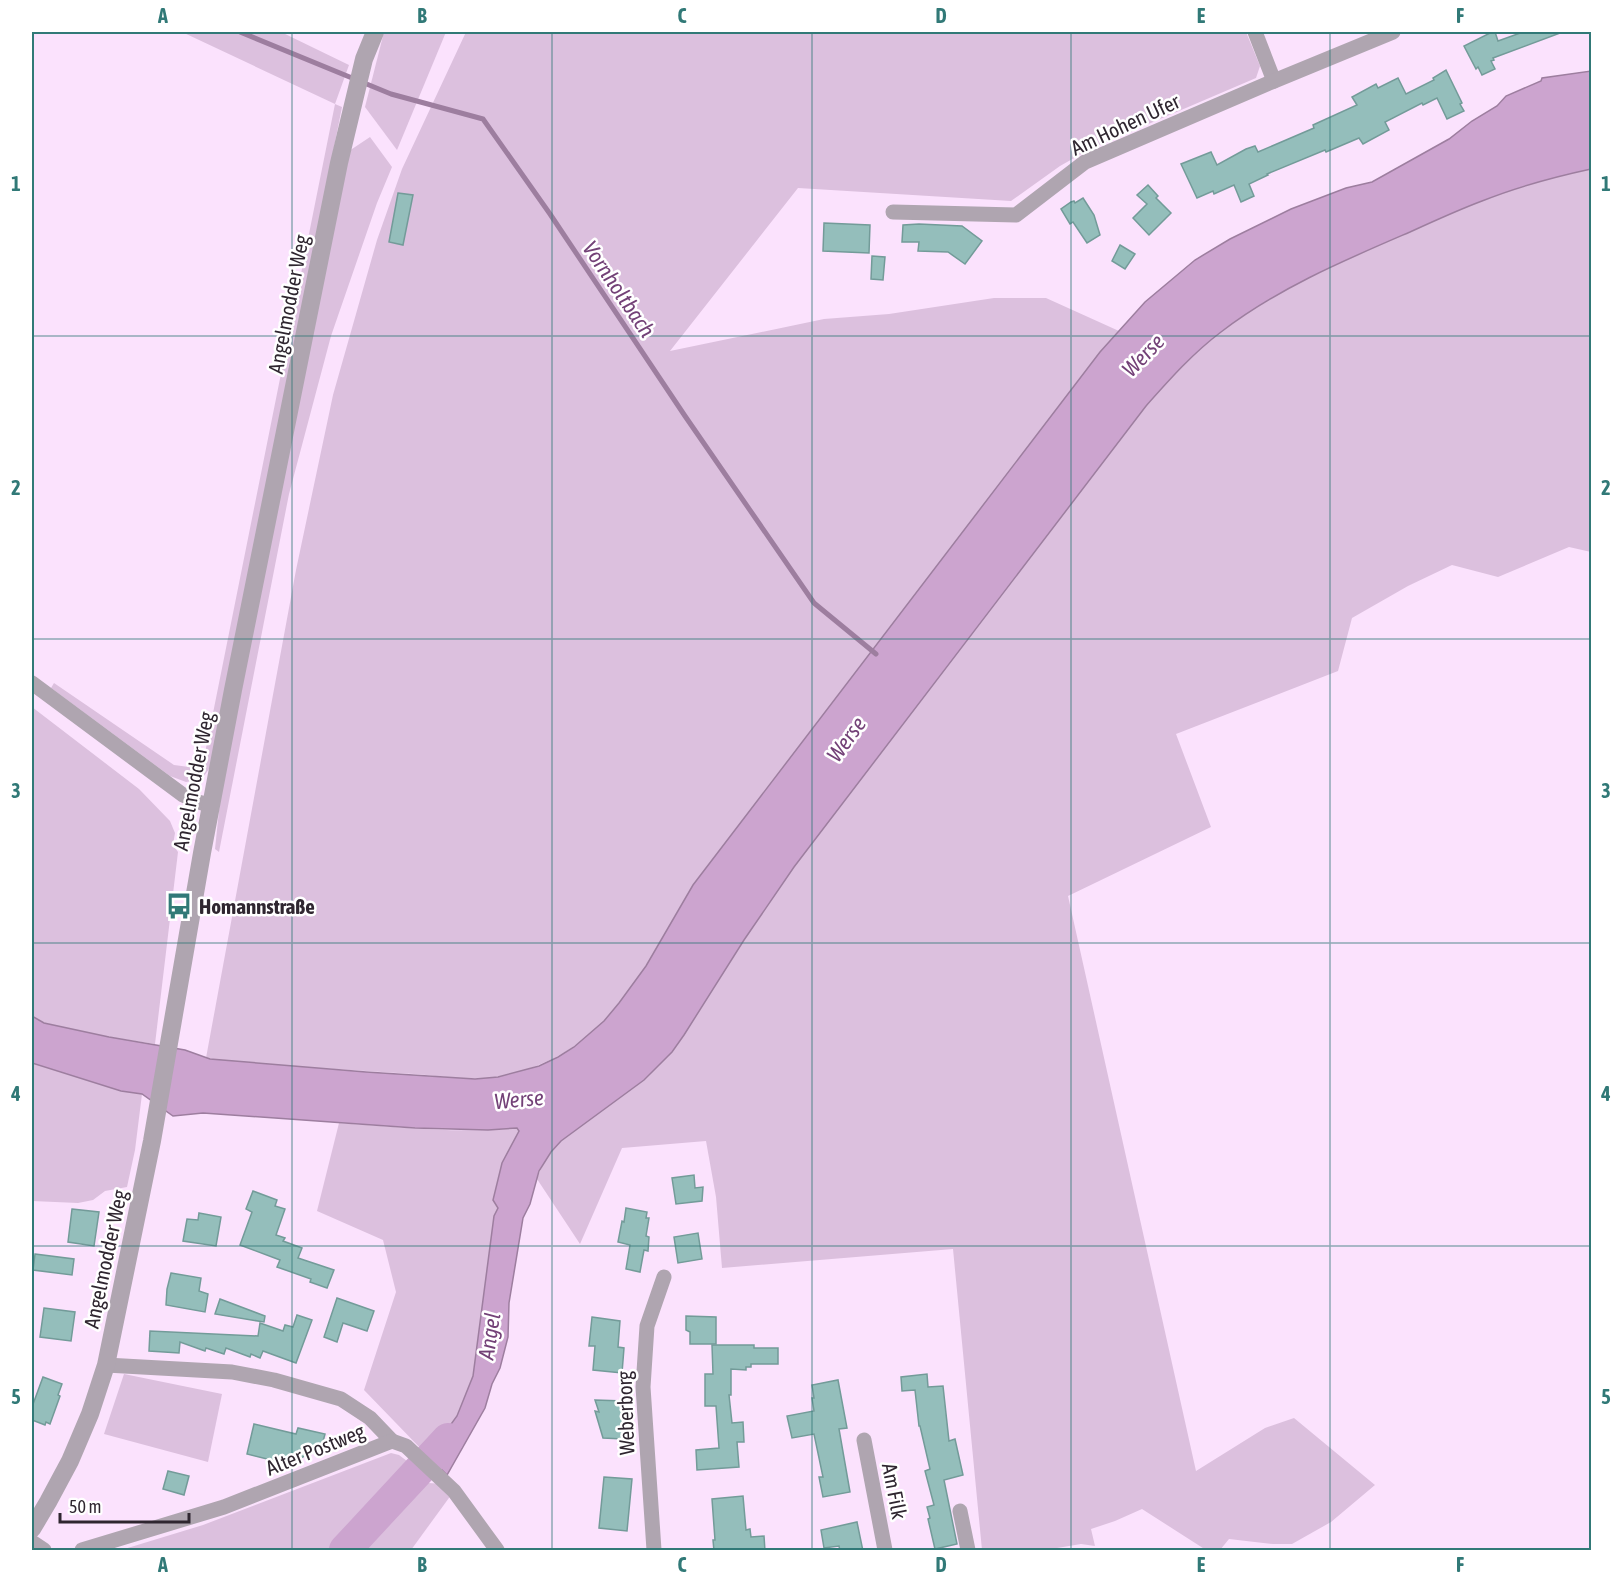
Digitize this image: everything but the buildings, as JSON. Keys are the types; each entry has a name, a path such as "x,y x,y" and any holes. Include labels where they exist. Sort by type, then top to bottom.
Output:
{"street":[{"name":"Angelmodder Weg","path":"32,1529 70,1461 90,1414 106,1365 157,1116 210,805 337,175 364,59 375,32"},
{"path":"1255,32 1274,81"},
{"name":"Am Hohen Ufer","path":"893,212 1016,215 1085,162 1393,32"},
{"path":"32,683 183,795 210,805"},
{"name":"Weberborg","path":"654,1551 643,1387 647,1326 664,1277"},
{"name":"Alter Postweg","path":"106,1365 232,1372 274,1380 341,1399 370,1418 392,1441 406,1446 454,1491 497,1551"},
{"name":"Am Filk","path":"864,1440 885,1551"},
{"name":"Alter Postweg","path":"82,1551 224,1507 392,1441"},
{"path":"960,1511 968,1551"},
{"path":"32,1542 44,1551"}],"shaded area":[{"path":"182,32 281,32 349,65 335,104"},
{"path":"384,32 446,32 397,150 365,107"},
{"path":"466,32 1246,32 1260,66 1256,78 1090,149 1060,166 1011,201 798,188 670,351 824,319 889,314 994,298 1046,298 1119,331 1100,352 693,885 630,991 603,1022 580,1042 556,1057 516,1073 490,1078 458,1078 210,1060 206,1058 296,570 333,395 377,240 402,169"},
{"path":"335,104 342,107 211,766 202,779 186,782 170,776 51,688 54,683 174,765 189,767 203,763"},
{"path":"370,137 392,167 377,203 331,336 289,494 219,852 215,849 220,801 313,319 349,151"},
{"path":"1591,169 1591,552 1569,547 1498,577 1452,565 1408,586 1352,618 1338,671 1176,734 1211,827 1068,896 1196,1471 1265,1428 1294,1418 1375,1485 1331,1522 1292,1544 1229,1539 1220,1550 1206,1550 1142,1509 1091,1529 1095,1546 1081,1544 1045,1550 982,1550 953,1249 722,1268 716,1197 706,1141 622,1148 580,1244 537,1179 539,1174 547,1158 561,1141 644,1080 672,1052 794,867 1146,406 1191,358 1243,316 1289,288 1337,264 1495,196 1563,175"},
{"path":"32,707 139,789 170,821 175,833 173,845 178,852 155,1044 44,1023 32,1016"},
{"path":"32,1063 121,1091 142,1094 135,1150 127,1187 105,1191 93,1200 78,1203 32,1201"},
{"path":"339,1123 450,1130 517,1128 519,1131 494,1216 473,1376 457,1416 424,1452 364,1390 396,1292 383,1240 317,1211"},
{"path":"124,1374 222,1394 208,1462 104,1434"},
{"path":"391,1453 399,1455 411,1464 339,1539 333,1550 121,1550 203,1525"},
{"path":"428,1483 446,1484 454,1491 411,1550 345,1550 347,1547"}],"water":[{"name":"Werse","path":"1591,71 1591,169 1522,187 1473,204 1337,264 1289,288 1243,316 1211,340 1146,406 794,867 672,1052 644,1080 561,1141 551,1152 539,1171 530,1204 523,1218 509,1303 508,1337 500,1368 492,1384 485,1408 447,1475 424,1452 457,1416 473,1376 494,1216 498,1208 493,1200 502,1163 519,1131 517,1128 488,1130 415,1128 203,1113 173,1116 142,1094 121,1091 32,1063 32,1016 44,1023 185,1050 210,1059 475,1079 498,1077 539,1066 574,1047 604,1021 619,1003 646,966 693,885 1100,352 1145,302 1195,260 1230,239 1291,209 1346,188 1372,182 1449,139 1472,121 1497,106 1506,96 1541,81 1542,78"}],"waterway":[{"name":"Vornholtbach","path":"240,32 391,94 483,119 814,603 876,654"},
{"name":"Angel","path":"345,1550 448,1439"}],"place":[{"name":"Homannstraße","path":"179,906"}]}
